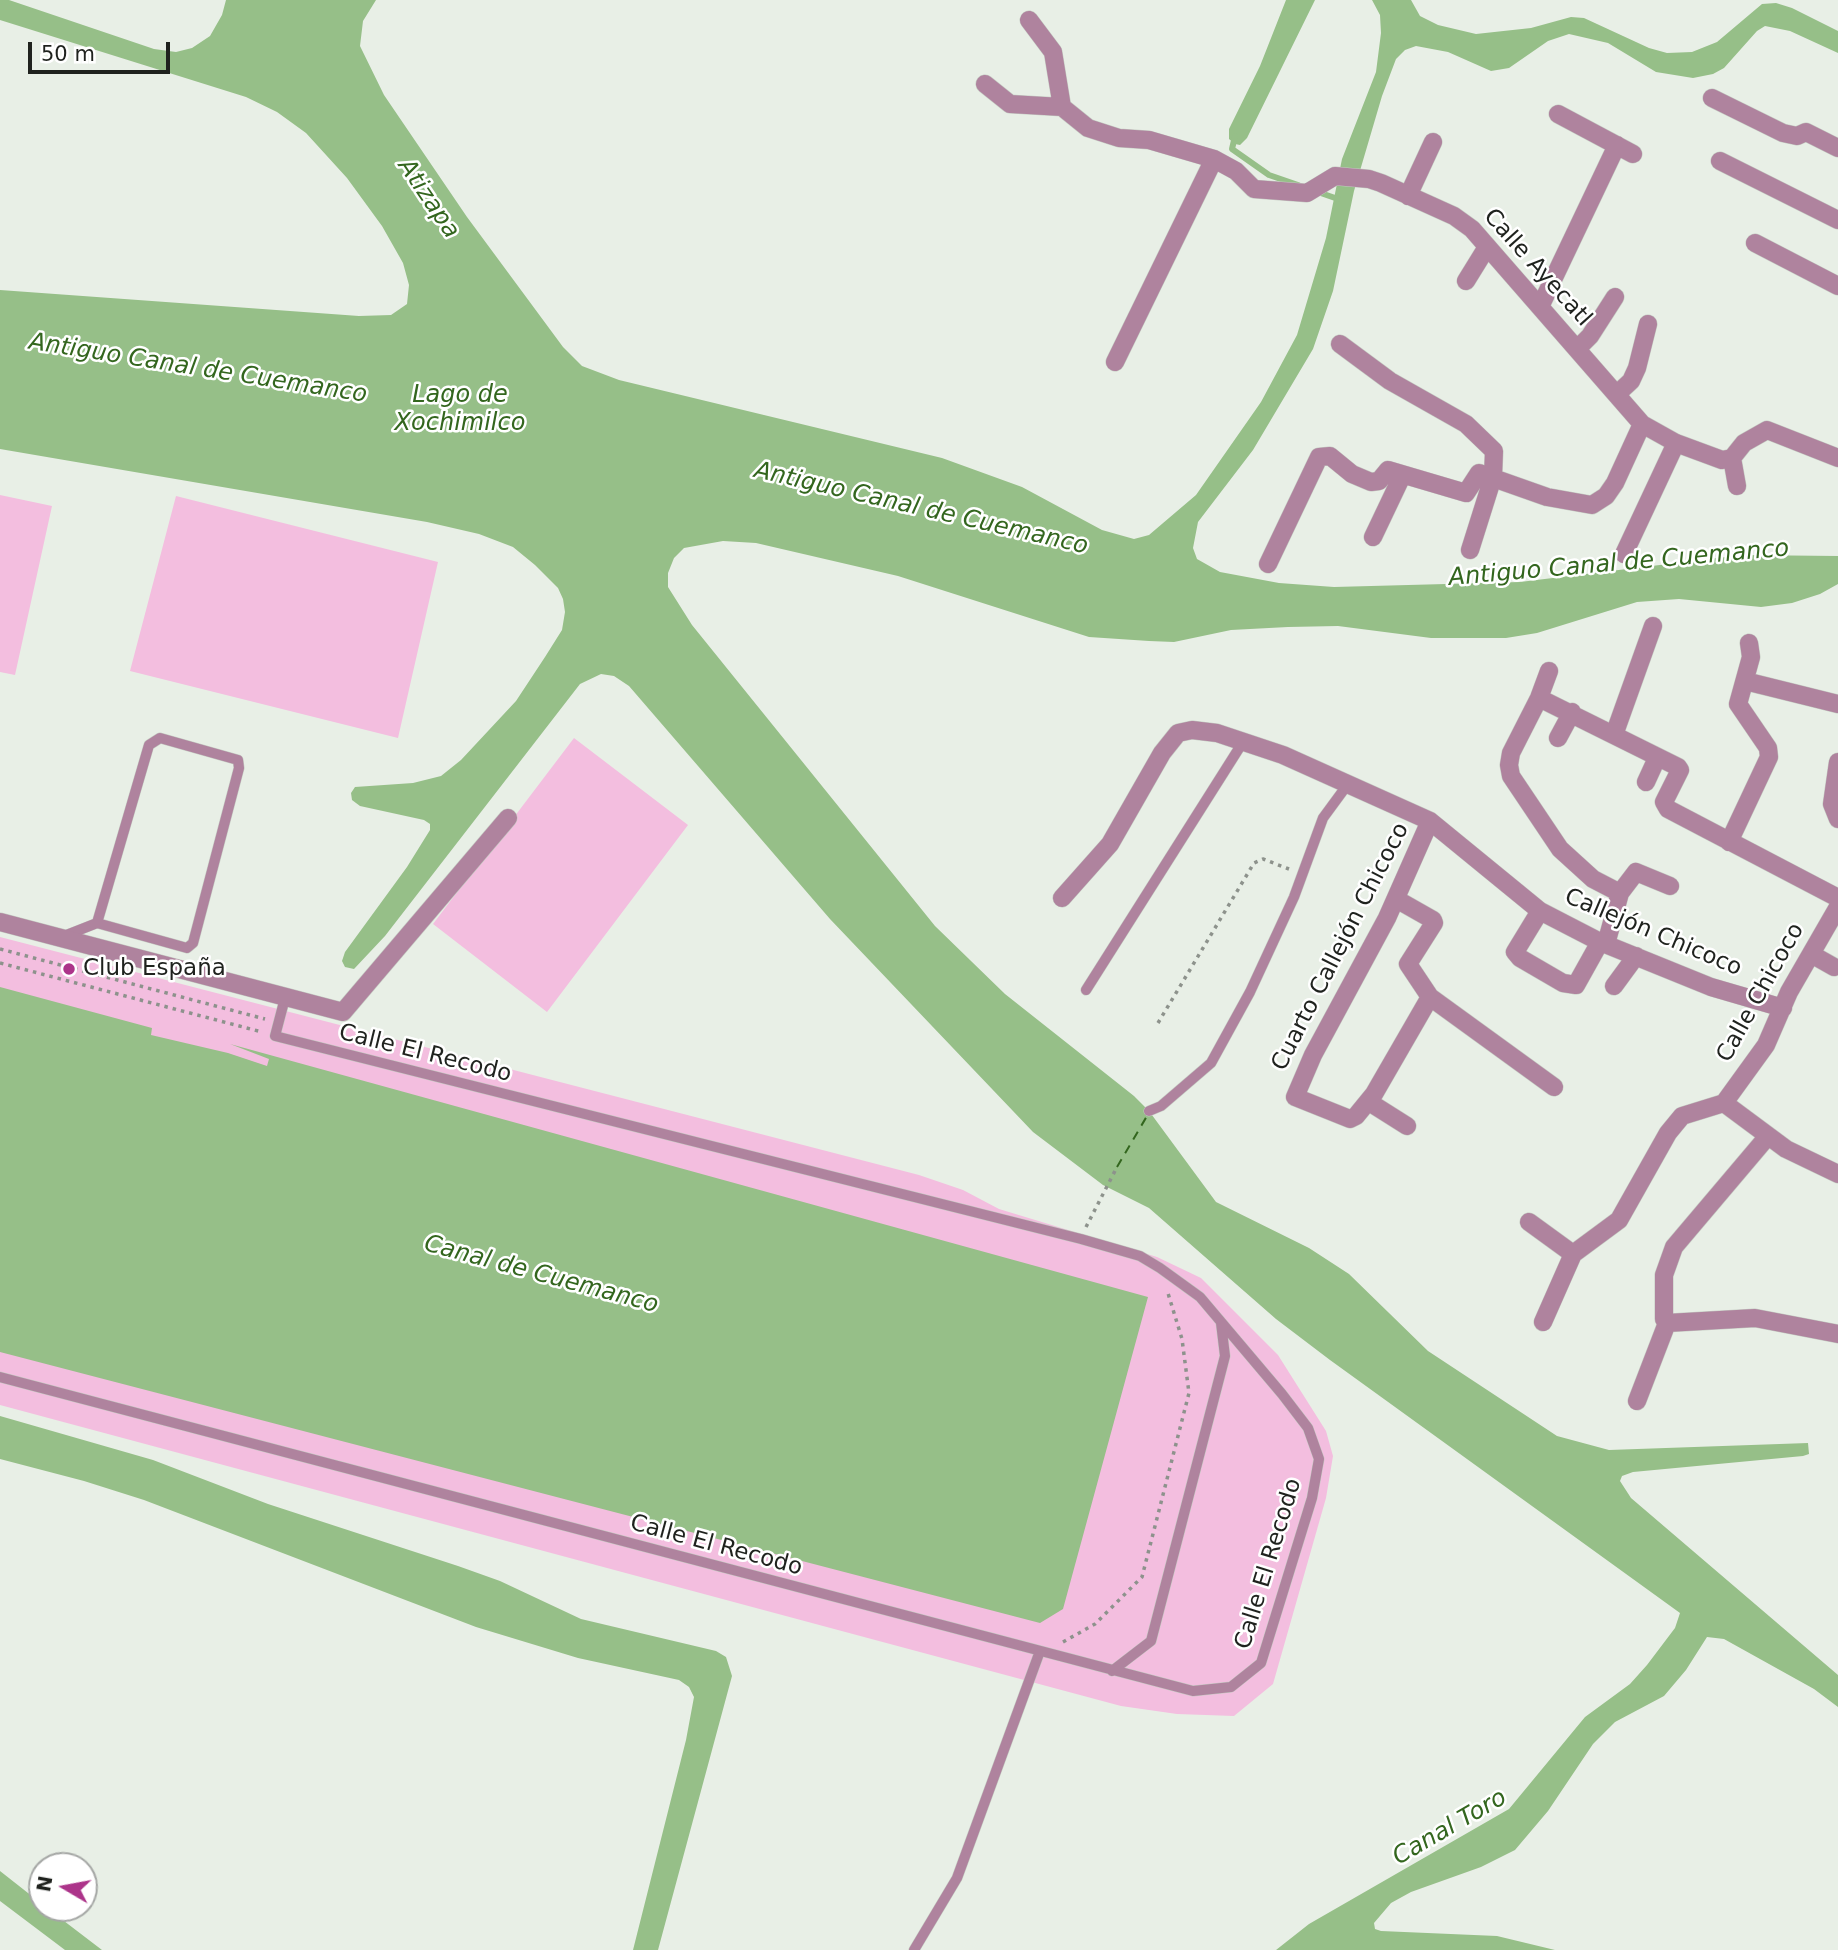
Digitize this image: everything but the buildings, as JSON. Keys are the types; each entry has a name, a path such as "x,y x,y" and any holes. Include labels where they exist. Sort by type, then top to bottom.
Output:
{"street":[{"path":"1029,20 1052,52 1055,106"},
{"path":"985,84 1018,105 1055,106 1088,128 1119,138 1149,140 1214,159 1115,362"},
{"path":"1712,99 1783,133 1797,136 1806,132 1838,148"},
{"path":"1558,114 1633,154"},
{"path":"1408,196 1433,142"},
{"path":"1540,307 1617,145"},
{"name":"Calle Ayecatl","path":"1214,159 1236,171 1254,189 1312,189 1335,176 1369,179 1454,216 1472,229 1577,349 1624,387 1642,424"},
{"path":"1720,161 1838,220"},
{"path":"1755,243 1838,286"},
{"path":"1465,281 1487,247"},
{"path":"1577,349 1590,336 1615,297"},
{"path":"1624,387 1648,324"},
{"path":"1340,344 1390,381 1466,424 1494,451 1493,477 1470,550"},
{"path":"1268,564 1319,457 1330,456 1352,474 1371,482 1379,481 1388,470 1466,493 1472,488 1476,475 1493,477 1547,497 1592,505 1606,496 1615,483 1642,424 1675,443 1721,460 1732,458 1744,443 1768,430 1838,458"},
{"path":"1624,554 1675,443"},
{"path":"1732,458 1737,486"},
{"path":"1373,537 1402,476"},
{"path":"1614,735 1653,626"},
{"path":"1729,842 1769,757 1768,748 1738,704 1751,657 1749,643"},
{"path":"1549,671 1539,698 1511,753 1511,776 1560,849 1593,879 1620,893"},
{"path":"1745,681 1838,704"},
{"path":"1539,698 1570,706 1614,735 1680,770 1664,802 1668,809 1838,898"},
{"path":"1558,738 1570,706"},
{"name":"Callejón Chicoco","path":"1062,898 1110,844 1162,753 1178,733 1192,730 1217,733 1283,755 1430,821 1540,912 1603,943 1711,987 1783,1008"},
{"path":"1646,782 1657,758"},
{"path":"1835,812 1838,762"},
{"path":"0,922 344,1012 508,818"},
{"name":"Cuarto Callejón Chicoco","path":"1369,1102 1350,1119 1306,1104 1295,1097 1295,1093 1396,899 1430,821"},
{"path":"1540,912 1516,952 1520,958 1563,983 1576,985 1603,943 1620,893 1636,872 1670,886"},
{"path":"1396,899 1433,920 1434,923 1408,964 1430,997 1554,1087"},
{"name":"Calle Chicoco","path":"1724,1103 1766,1045 1838,906"},
{"path":"1811,954 1834,967"},
{"path":"1614,986 1636,956"},
{"path":"1407,1126 1369,1102 1430,997"},
{"path":"1543,1322 1573,1254 1619,1220 1668,1133 1682,1116 1724,1103 1768,1136 1838,1174"},
{"path":"1668,1323 1664,1319 1664,1275 1674,1247 1768,1136"},
{"path":"1530,1222 1573,1254"},
{"path":"1668,1323 1755,1318 1838,1334"},
{"path":"1637,1401 1668,1323"}],"lane":[{"path":"60,938 97,923 187,948 193,943 239,768 238,760 160,738 149,746 97,923"},
{"path":"1086,990 1243,742"},
{"path":"1149,1111 1161,1106 1211,1063 1255,981 1294,897 1300,873 1323,818 1348,784"},
{"path":"275,1035 285,998"},
{"name":"Calle El Recodo","path":"0,1377 1193,1691 1231,1687 1261,1663 1312,1498 1319,1459 1308,1428 1221,1322 1200,1297 1160,1268 1139,1256 1081,1239 275,1035"},
{"path":"1112,1671 1151,1641 1225,1356 1221,1322"},
{"path":"914,1950 957,1878 1043,1651"}],"path":[{"path":"1158,1023 1254,863 1263,859 1300,873"},
{"path":"0,949 278,1023"},
{"path":"0,962 275,1035"},
{"path":"1081,1239 1118,1167"},
{"path":"1043,1651 1095,1624 1142,1577 1189,1393 1182,1339 1160,1268"}],"shaded area":[{"path":"0,495 52,506 15,675 0,672"},
{"path":"176,496 438,562 398,738 130,671"},
{"path":"574,738 688,825 547,1012 433,924"},
{"path":"0,937 919,1175 963,1190 999,1209 1157,1257 1201,1278 1278,1355 1326,1431 1333,1456 1326,1498 1273,1684 1234,1716 1177,1714 1121,1706 0,1405"}],"water":[{"name":"Lago de Xochimilco","path":"0,0 9,0 154,49 176,52 192,48 210,36 222,15 226,0 376,0 363,21 360,46 384,95 467,217 563,347 582,366 619,380 942,458 1022,487 1102,530 1134,539 1149,535 1196,495 1261,402 1297,335 1326,238 1342,159 1376,72 1381,33 1380,15 1372,0 1411,0 1420,16 1438,25 1476,34 1531,28 1571,17 1584,18 1649,48 1667,53 1692,52 1717,42 1762,4 1776,3 1792,8 1838,31 1838,53 1790,31 1765,26 1757,31 1724,68 1713,74 1693,78 1656,72 1608,43 1569,34 1548,41 1509,68 1491,71 1448,52 1416,46 1405,50 1396,59 1382,96 1354,191 1333,291 1313,349 1253,450 1198,522 1193,548 1197,559 1220,572 1279,583 1334,587 1520,582 1742,555 1838,556 1838,584 1820,594 1792,603 1761,607 1679,599 1637,602 1537,633 1506,638 1431,638 1338,626 1231,630 1174,642 1089,637 898,576 756,543 723,541 684,548 674,558 668,573 668,587 692,625 935,926 1005,994 1134,1096 1149,1111 1216,1202 1309,1248 1349,1274 1428,1351 1557,1436 1609,1450 1808,1443 1809,1454 1803,1456 1633,1472 1622,1476 1620,1481 1631,1498 1838,1675 1838,1707 1814,1689 1724,1639 1707,1637 1686,1670 1664,1696 1615,1722 1593,1744 1548,1811 1515,1850 1481,1867 1411,1892 1391,1903 1374,1923 1375,1929 1381,1931 1497,1936 1555,1950 1276,1950 1309,1924 1509,1809 1585,1717 1630,1684 1647,1665 1675,1628 1680,1613 1276,1319 1149,1208 1103,1185 1033,1132 830,919 629,686 614,676 601,674 580,684 385,936 354,969 345,967 342,961 345,952 407,867 430,830 430,824 424,820 360,806 352,800 351,793 355,787 413,783 441,776 461,760 516,701 545,657 562,630 565,612 563,599 558,588 513,547 479,534 427,522 0,449 0,290 359,316 391,315 407,304 409,285 403,263 382,226 347,178 306,133 277,112 246,97 0,20"},
{"path":"1286,0 1315,0 1247,138 1240,145 1235,144 1229,139 1229,129 1260,66"},
{"name":"Canal de Cuemanco","path":"0,987 152,1028 151,1035 228,1053 267,1066 269,1059 230,1044 1148,1297 1063,1609 1040,1623 0,1352"},
{"path":"0,1416 153,1460 268,1504 458,1566 500,1581 581,1619 716,1651 726,1657 732,1676 658,1950 633,1950 686,1740 694,1697 689,1687 679,1680 578,1658 476,1627 144,1500 0,1459"},
{"path":"0,1871 28,1893 28,1922 65,1922 102,1950 65,1950 0,1901"}],"waterway":[{"path":"1235,136 1232,149 1269,175 1298,185"},
{"path":"1315,191 1338,199"}],"ferry route":[{"path":"1117,1167 1147,1116"}],"place":[{"name":"Club España","path":"69,969"}],"water label":[{"name":"Atizapa","path":"428,199"},
{"name":"Antiguo Canal de Cuemanco","path":"198,369"},
{"name":"Antiguo Canal de Cuemanco","path":"921,509"},
{"name":"Antiguo Canal de Cuemanco","path":"1619,564"},
{"name":"Canal Toro","path":"1450,1828"}]}
